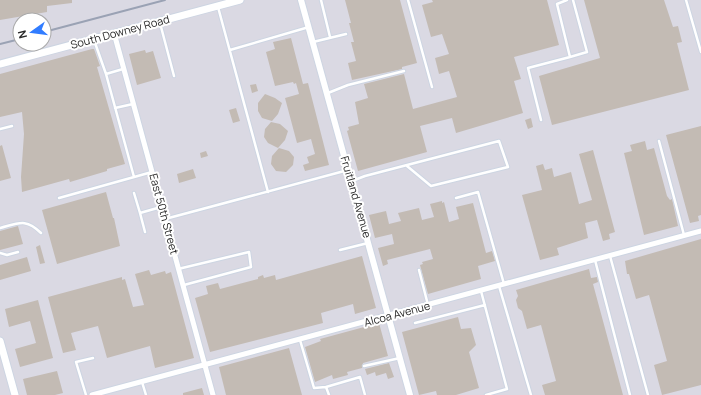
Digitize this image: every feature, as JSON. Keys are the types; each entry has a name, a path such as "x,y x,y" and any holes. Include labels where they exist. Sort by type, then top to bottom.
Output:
{"main road":[{"name":"South Downey Road","path":"0,64 240,0"},
{"path":"0,341 15,395"}],"street":[{"name":"Fruitland Avenue","path":"301,0 410,395"},
{"name":"East 50th Street","path":"114,34 213,395"},
{"name":"Alcoa Avenue","path":"92,395 701,231"}],"lane":[{"path":"321,0 330,38"},
{"path":"408,0 432,87"},
{"path":"541,120 528,68 570,57 587,52 572,0 556,4 570,57"},
{"path":"686,0 701,52"},
{"path":"217,6 268,192"},
{"path":"160,22 174,76"},
{"path":"230,50 309,27"},
{"path":"313,42 346,34"},
{"path":"94,39 116,108 134,177"},
{"path":"106,74 124,69"},
{"path":"327,93 348,85 404,71"},
{"path":"116,108 133,103"},
{"path":"0,129 12,126"},
{"path":"351,181 499,141 508,167 431,186 407,166"},
{"path":"659,141 684,236"},
{"path":"165,220 348,170"},
{"path":"58,198 152,172"},
{"path":"134,192 145,232"},
{"path":"456,198 478,192 531,395"},
{"path":"140,213 161,207"},
{"path":"0,228 26,222 34,226 41,233"},
{"path":"340,250 369,243"},
{"path":"0,253 7,255 18,252"},
{"path":"178,269 249,252 251,267 183,285"},
{"path":"610,256 648,395"},
{"path":"595,260 630,395"},
{"path":"419,270 428,305"},
{"path":"481,291 507,389 486,395"},
{"path":"415,323 485,305"},
{"path":"300,340 314,388 326,387 360,377 364,395"},
{"path":"86,395 76,362 93,358"},
{"path":"364,366 400,358"},
{"path":"142,382 146,395"},
{"path":"326,387 329,395"}],"shaded area":[{"path":"0,0 701,0 701,395 0,395"}],"building":[{"path":"0,0 72,0 72,3 47,6 47,12 12,12 12,18 0,20"},
{"path":"345,0 400,0 417,63 402,67 402,69 352,80 348,63 356,61 351,42 354,42 349,23 351,23"},
{"path":"432,0 547,0 559,45 514,57 521,79 514,81 523,113 456,133 452,118 420,126 427,152 358,171 347,131 349,130 348,127 359,124 355,102 368,98 364,84 404,74 413,109 457,97 449,71 439,74 435,58 449,54 442,34 431,37 422,5 433,2"},
{"path":"584,0 664,0 673,27 678,26 682,42 677,43 689,90 552,125 539,76 600,58"},
{"path":"291,38 303,84 308,83 329,165 305,171 303,165 309,163 307,157 315,154 311,139 297,143 285,98 299,94 296,83 294,84 293,82 275,86 266,52 275,49 273,42"},
{"path":"94,49 100,66 97,67 125,164 70,182 69,179 22,192 21,177 24,134 22,112 0,117 0,74"},
{"path":"145,50 146,53 153,51 161,78 137,85 129,54"},
{"path":"256,84 258,91 252,93 250,85"},
{"path":"265,94 282,103 278,114 272,121 262,118 258,111 258,103"},
{"path":"236,108 240,121 233,123 229,110"},
{"path":"531,118 533,127 528,129 525,120"},
{"path":"271,122 280,124 288,131 285,140 278,148 268,143 264,137 265,129"},
{"path":"701,126 701,215 698,216 699,221 690,223 666,135"},
{"path":"645,141 647,150 654,148 667,196 670,200 672,199 678,226 644,235 624,153 632,151 630,145"},
{"path":"2,145 11,178 0,181 0,146"},
{"path":"279,148 289,151 294,157 293,165 286,172 276,171 271,164 272,156"},
{"path":"593,150 615,232 609,234 610,239 603,241 597,220 585,223 588,238 557,248 559,255 540,260 522,195 542,190 536,166 543,164 545,170 552,168 554,177 571,172 579,204 592,200 579,154"},
{"path":"206,151 208,156 201,158 200,153"},
{"path":"193,169 196,178 179,183 177,174"},
{"path":"106,192 114,218 120,246 57,264 42,210"},
{"path":"442,201 442,203 444,202 449,222 459,219 456,207 473,203 486,253 492,251 495,261 478,266 481,279 428,294 420,265 423,264 422,262 433,259 430,249 387,260 388,264 383,266 378,248 394,244 392,234 375,238 369,215 386,211 389,224 401,221 398,213 419,208 422,220 434,217 430,204"},
{"path":"18,226 23,244 0,250 0,231"},
{"path":"701,239 701,385 662,395 654,365 667,361 649,295 636,299 629,274 627,274 625,261"},
{"path":"40,245 45,263 40,264 36,247"},
{"path":"362,256 376,308 355,314 353,304 321,313 323,323 210,352 195,298 208,294 206,286 218,283 220,289 258,279 258,277 263,275 264,278 275,275 276,280"},
{"path":"27,257 31,271 0,280 0,265"},
{"path":"589,269 591,278 597,277 598,282 593,284 623,395 545,395 542,385 556,381 541,325 527,329 522,311 518,308 516,300 518,296 516,290"},
{"path":"149,270 151,275 165,271 166,274 171,272 194,358 155,368 150,346 107,358 98,326 71,333 76,350 63,353 48,297 122,277 122,280 125,279 133,307 144,305 135,274"},
{"path":"38,300 53,358 20,367 15,349 36,343 30,321 9,327 5,309"},
{"path":"458,317 461,329 471,328 476,345 469,352 479,388 456,395 437,395 436,391 419,395 402,332"},
{"path":"379,323 388,356 363,363 362,368 347,372 348,375 333,379 332,375 315,382 305,347 321,341 320,339"},
{"path":"289,348 302,395 226,395 219,367"},
{"path":"389,363 394,377 388,379 386,373 376,376 375,372 367,375 365,369"},
{"path":"57,371 63,393 55,395 27,395 23,379"},
{"path":"202,388 204,395 183,395 183,393"}],"railway":[{"path":"52,30 165,0"},
{"path":"0,44 12,41"}]}
